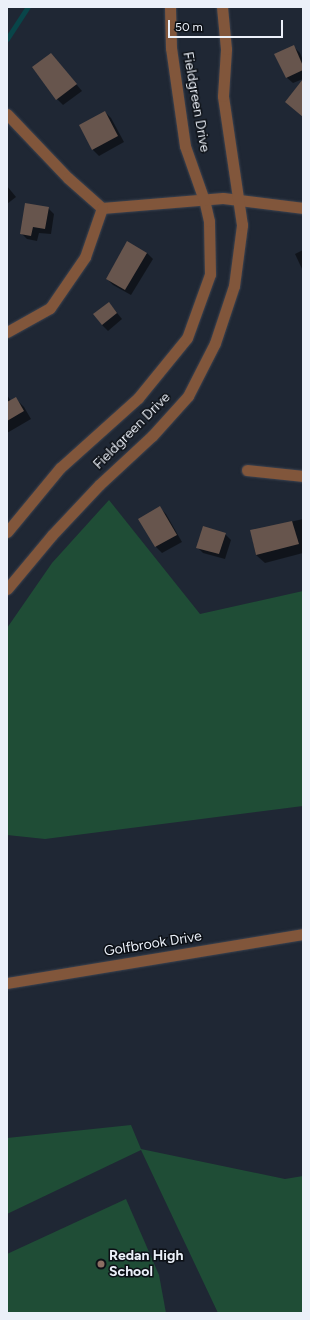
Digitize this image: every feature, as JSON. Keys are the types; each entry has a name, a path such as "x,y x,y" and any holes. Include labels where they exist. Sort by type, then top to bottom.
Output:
{"street":[{"name":"Fieldgreen Drive","path":"7,532 60,468 138,398 187,338 210,274 209,221 204,200 185,146 171,48 170,7"},
{"name":"Fieldgreen Drive","path":"7,589 52,535 99,485 152,436 188,396 215,343 234,286 242,225 240,200 224,96 226,48 222,7"},
{"path":"7,114 68,178 102,208 223,198 303,208"},
{"path":"7,332 50,308 85,257 102,208"},
{"path":"247,470 303,476"},
{"name":"Golfbrook Drive","path":"7,983 303,934"}],"green space":[{"path":"109,500 200,614 303,591 303,806 45,839 7,835 7,628 52,563"},
{"path":"131,1125 141,1149 285,1179 303,1176 303,1313 218,1313 141,1150 7,1214 7,1138"},
{"path":"126,1199 159,1275 166,1313 7,1313 7,1254"}],"building":[{"path":"294,45 303,66 303,70 286,78 274,54"},
{"path":"51,53 77,84 56,100 32,67"},
{"path":"303,79 303,117 285,102"},
{"path":"105,111 118,136 92,150 79,125"},
{"path":"25,203 49,207 45,229 33,227 31,236 20,234"},
{"path":"127,241 147,253 125,290 106,279"},
{"path":"109,302 117,313 102,325 93,314"},
{"path":"16,397 24,411 7,421 7,402"},
{"path":"160,506 177,535 155,547 138,519"},
{"path":"292,521 299,544 256,555 250,530"},
{"path":"203,526 226,533 219,554 196,548"}],"waterway":[{"path":"7,39 28,7"}],"place":[{"name":"Redan High School","path":"101,1264"}]}
